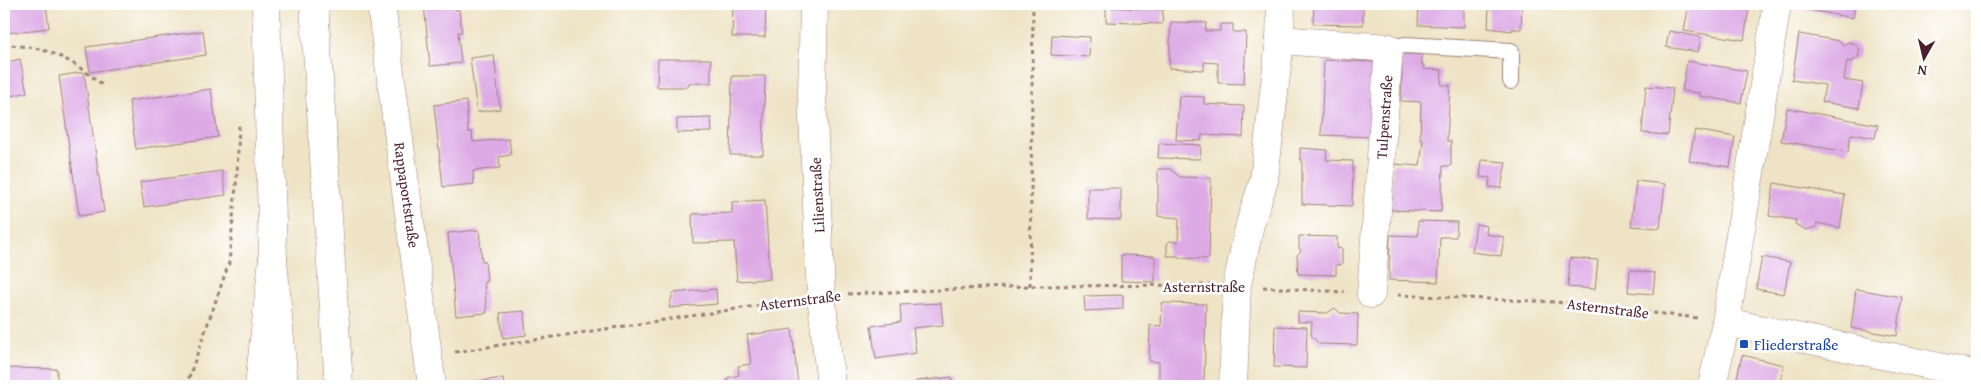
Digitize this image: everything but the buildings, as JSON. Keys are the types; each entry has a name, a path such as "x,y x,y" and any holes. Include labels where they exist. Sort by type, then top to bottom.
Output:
{"main road":[{"path":"266,4 274,259 284,386"},
{"path":"314,4 339,386"},
{"name":"Rappaportstraße","path":"380,4 432,386"},
{"name":"Lilienstraße","path":"814,4 812,94 821,296 831,386"},
{"path":"1233,386 1237,285 1250,224 1264,180 1280,40 1281,4"},
{"path":"1712,386 1726,322 1777,4"},
{"path":"1280,40 1389,48"},
{"name":"Tulpenstraße","path":"1370,294 1389,48"},
{"path":"259,386 274,259"},
{"path":"1726,322 1977,375"}],"lane":[{"path":"1389,48 1405,45 1511,51 1511,81"}],"path":[{"path":"1030,286 1033,4"},
{"path":"4,44 37,49 60,56 79,66 104,86"},
{"path":"186,386 229,263 237,175"},
{"name":"Asternstraße","path":"429,356 821,296 1030,286 1237,285 1370,294 1556,302 1726,322"}],"place":[{"name":"Fliederstraße","path":"1744,344"}]}
